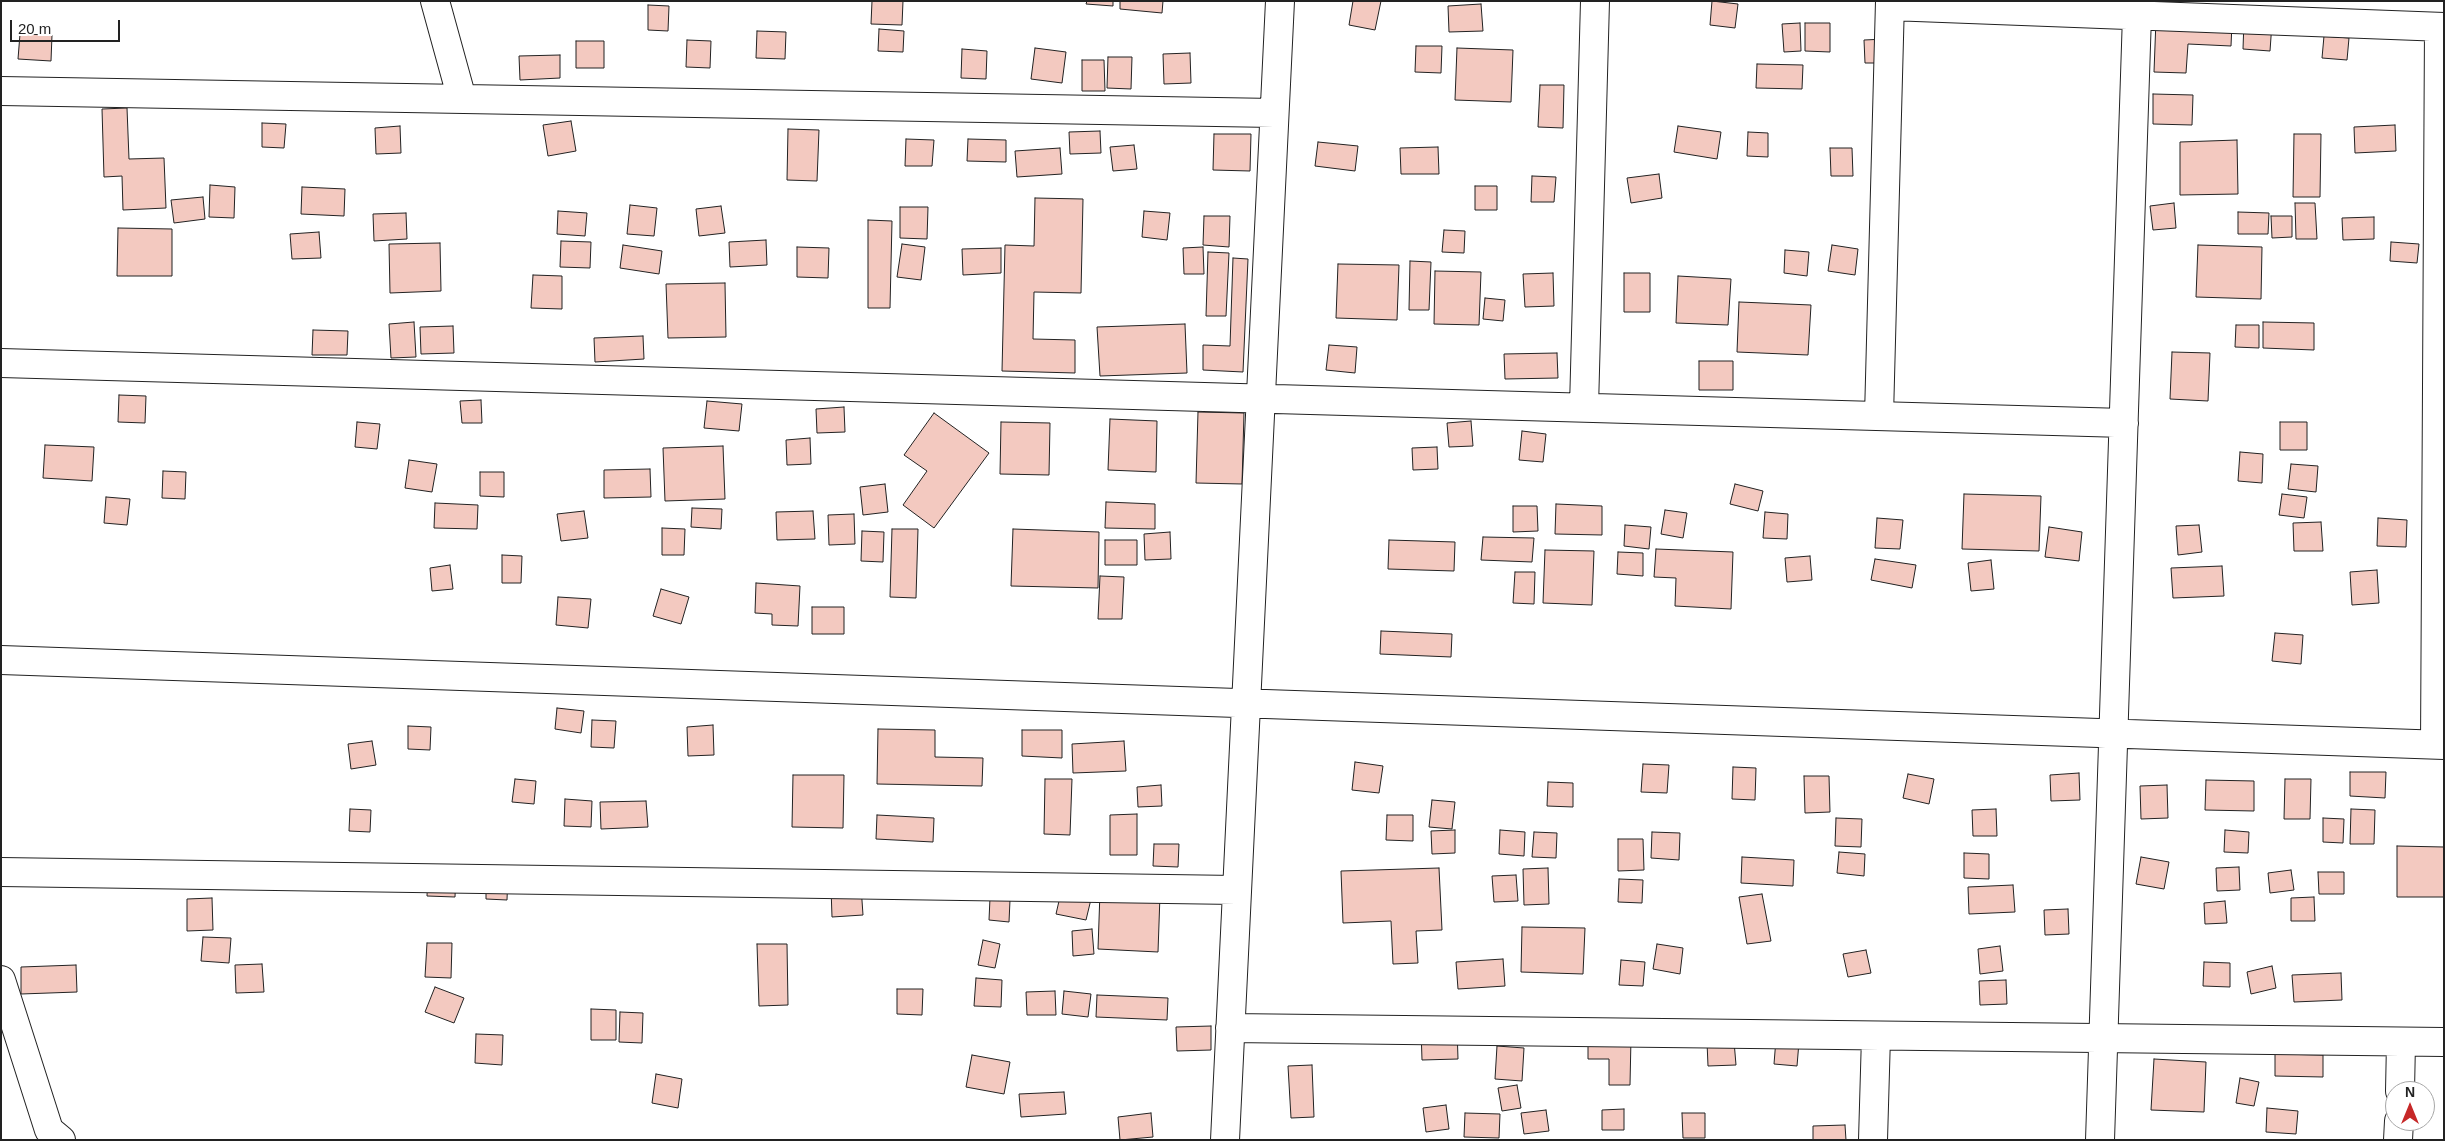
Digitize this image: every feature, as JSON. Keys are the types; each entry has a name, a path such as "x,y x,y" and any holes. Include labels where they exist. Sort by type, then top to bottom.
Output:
{"street":[{"path":"435,1 462,99"},
{"path":"1225,1140 1280,1"},
{"path":"1584,407 1595,1"},
{"path":"1,660 2439,744 2441,27 1890,3 1879,416"},
{"path":"2100,1140 2137,15"},
{"path":"1,91 1274,113"},
{"path":"1,363 2124,423"},
{"path":"1,872 1236,890"},
{"path":"1,980 49,1130 61,1140"},
{"path":"1230,1028 2444,1042"},
{"path":"1873,1140 1876,1036"},
{"path":"2400,1081 2401,1042"}],"building":[{"path":"872,1 903,1 902,25 871,24"},
{"path":"1087,1 1113,1 1113,6 1086,4"},
{"path":"1120,1 1163,1 1162,13 1120,9"},
{"path":"1353,1 1381,1 1375,30 1349,25"},
{"path":"1712,1 1738,4 1735,28 1710,25"},
{"path":"1481,4 1483,31 1449,32 1448,6"},
{"path":"648,5 669,6 668,31 648,30"},
{"path":"2156,20 2232,23 2231,46 2188,44 2186,73 2154,72"},
{"path":"2244,21 2272,23 2270,51 2243,49"},
{"path":"1800,23 1801,51 1784,52 1782,24"},
{"path":"1805,23 1830,23 1830,52 1805,51"},
{"path":"879,29 904,31 903,52 878,51"},
{"path":"757,31 786,32 785,59 756,58"},
{"path":"20,34 52,35 51,61 18,59"},
{"path":"2324,36 2349,38 2347,60 2322,58"},
{"path":"1886,39 1887,63 1865,63 1864,40"},
{"path":"687,40 711,41 710,68 686,67"},
{"path":"576,41 604,41 604,68 576,68"},
{"path":"1416,46 1442,46 1441,73 1415,72"},
{"path":"1035,48 1066,52 1062,83 1031,79"},
{"path":"1457,48 1513,50 1511,102 1455,100"},
{"path":"962,49 987,51 986,79 961,78"},
{"path":"1190,53 1191,83 1164,84 1163,54"},
{"path":"560,55 560,78 520,80 519,56"},
{"path":"1108,57 1132,57 1131,89 1107,88"},
{"path":"1082,60 1104,60 1105,91 1082,91"},
{"path":"1757,64 1803,65 1802,89 1756,88"},
{"path":"1540,85 1564,85 1563,128 1538,127"},
{"path":"2153,94 2193,95 2192,125 2153,124"},
{"path":"127,108 129,159 164,158 166,208 123,210 122,176 104,177 102,109"},
{"path":"571,121 576,151 548,156 543,125"},
{"path":"262,123 286,124 284,148 262,147"},
{"path":"2395,125 2396,151 2355,153 2354,127"},
{"path":"400,126 401,153 376,154 375,128"},
{"path":"1678,126 1721,132 1717,159 1674,152"},
{"path":"788,129 819,130 817,181 787,180"},
{"path":"1100,131 1101,153 1070,154 1069,132"},
{"path":"1748,132 1768,133 1768,157 1747,156"},
{"path":"1214,134 1251,134 1250,171 1213,170"},
{"path":"2294,134 2321,134 2320,197 2293,197"},
{"path":"906,139 934,140 932,166 905,166"},
{"path":"968,139 1006,140 1006,162 967,161"},
{"path":"2237,140 2238,194 2180,195 2180,142"},
{"path":"1318,142 1358,146 1355,171 1315,166"},
{"path":"1134,145 1137,169 1113,171 1110,147"},
{"path":"1438,147 1439,174 1401,174 1400,148"},
{"path":"1060,148 1062,174 1017,177 1015,151"},
{"path":"1830,148 1852,148 1853,176 1831,176"},
{"path":"1659,174 1662,198 1631,203 1627,178"},
{"path":"1532,176 1556,177 1554,202 1531,202"},
{"path":"210,185 235,187 234,218 209,217"},
{"path":"1475,186 1497,186 1497,210 1475,210"},
{"path":"302,187 345,189 344,216 301,214"},
{"path":"203,197 205,219 174,223 171,200"},
{"path":"1035,198 1083,199 1081,293 1034,292 1033,339 1075,340 1075,373 1002,371 1005,245 1034,246"},
{"path":"2174,203 2176,228 2153,230 2150,206"},
{"path":"2295,203 2315,203 2317,239 2296,239"},
{"path":"630,205 657,208 654,236 627,234"},
{"path":"721,206 725,233 699,236 696,209"},
{"path":"900,207 928,207 927,239 900,238"},
{"path":"558,211 587,213 585,236 557,234"},
{"path":"1144,211 1170,213 1167,240 1142,237"},
{"path":"2238,212 2269,213 2268,234 2238,234"},
{"path":"406,213 407,239 374,241 373,214"},
{"path":"1204,216 1230,216 1229,247 1203,245"},
{"path":"2271,216 2292,216 2292,237 2272,238"},
{"path":"2374,217 2374,239 2343,240 2342,218"},
{"path":"868,220 892,221 890,308 868,308"},
{"path":"118,228 172,229 172,276 117,276"},
{"path":"1444,230 1465,231 1464,253 1442,252"},
{"path":"319,232 321,258 292,259 290,234"},
{"path":"766,240 767,265 730,267 729,242"},
{"path":"561,241 591,242 590,268 560,267"},
{"path":"2391,242 2419,244 2417,263 2390,261"},
{"path":"440,243 441,291 390,293 389,244"},
{"path":"902,244 925,247 921,280 897,277"},
{"path":"623,245 662,251 659,274 620,268"},
{"path":"1832,245 1858,249 1855,275 1828,271"},
{"path":"2198,245 2262,247 2261,299 2196,297"},
{"path":"797,247 829,248 828,278 797,277"},
{"path":"1203,247 1204,274 1184,274 1183,248"},
{"path":"1001,248 1001,273 963,275 962,249"},
{"path":"1785,250 1809,252 1807,276 1784,273"},
{"path":"1208,252 1229,253 1226,316 1206,316"},
{"path":"1233,258 1248,259 1243,372 1203,370 1203,345 1230,346"},
{"path":"1410,261 1431,262 1429,310 1409,310"},
{"path":"1338,264 1399,265 1397,320 1336,318"},
{"path":"1435,271 1481,272 1479,325 1434,324"},
{"path":"1553,273 1554,306 1525,307 1523,274"},
{"path":"1624,273 1650,273 1650,312 1624,312"},
{"path":"533,275 562,276 562,309 531,308"},
{"path":"1678,276 1731,279 1728,325 1676,323"},
{"path":"725,283 726,337 668,338 666,284"},
{"path":"1485,298 1505,300 1503,321 1483,319"},
{"path":"1739,302 1811,305 1808,355 1737,352"},
{"path":"414,322 416,357 391,358 389,324"},
{"path":"2263,322 2314,323 2314,350 2263,348"},
{"path":"1185,324 1187,373 1100,376 1097,327"},
{"path":"2236,325 2259,325 2259,348 2235,347"},
{"path":"453,326 454,353 421,354 420,327"},
{"path":"313,330 348,331 347,355 312,355"},
{"path":"643,336 644,359 595,362 594,338"},
{"path":"1329,345 1357,347 1355,373 1326,370"},
{"path":"2172,352 2210,353 2208,401 2170,399"},
{"path":"1557,353 1558,378 1505,379 1504,354"},
{"path":"1699,361 1733,361 1733,390 1699,390"},
{"path":"119,395 146,396 145,423 118,422"},
{"path":"481,400 482,423 462,423 460,401"},
{"path":"707,401 742,404 739,431 704,428"},
{"path":"844,407 845,432 817,433 816,409"},
{"path":"1198,412 1244,413 1242,484 1196,483"},
{"path":"934,413 989,453 934,528 903,505 927,471 904,455"},
{"path":"1110,419 1157,421 1156,472 1108,470"},
{"path":"1471,421 1473,446 1449,447 1447,423"},
{"path":"357,422 380,424 377,449 355,447"},
{"path":"1001,422 1050,423 1049,475 1000,474"},
{"path":"2280,422 2307,422 2307,450 2280,450"},
{"path":"1522,431 1546,434 1543,462 1519,460"},
{"path":"810,438 811,464 787,465 786,440"},
{"path":"45,445 94,447 92,481 43,478"},
{"path":"723,446 725,499 665,501 663,448"},
{"path":"1437,447 1438,469 1413,470 1412,448"},
{"path":"2240,452 2263,454 2262,483 2238,481"},
{"path":"409,460 437,464 432,492 405,488"},
{"path":"2291,464 2318,466 2316,492 2288,489"},
{"path":"650,469 651,497 604,498 604,470"},
{"path":"163,471 186,472 185,499 162,498"},
{"path":"480,472 504,472 504,497 480,496"},
{"path":"885,484 888,512 863,515 860,487"},
{"path":"1735,484 1763,491 1758,511 1730,504"},
{"path":"1964,494 2041,496 2039,551 1962,549"},
{"path":"2282,494 2307,497 2304,518 2279,515"},
{"path":"106,497 130,499 127,525 104,523"},
{"path":"1106,502 1155,504 1155,529 1105,528"},
{"path":"435,503 478,505 477,529 434,528"},
{"path":"1556,504 1602,506 1602,535 1555,534"},
{"path":"1513,506 1537,506 1538,531 1513,532"},
{"path":"692,508 722,509 721,529 691,527"},
{"path":"1665,510 1687,513 1683,538 1661,534"},
{"path":"584,511 588,538 561,541 557,514"},
{"path":"813,511 815,539 777,540 776,512"},
{"path":"1765,512 1788,514 1787,539 1763,538"},
{"path":"854,514 855,544 829,545 828,515"},
{"path":"1877,518 1903,520 1900,549 1875,548"},
{"path":"2378,518 2407,520 2406,547 2377,546"},
{"path":"2321,522 2323,551 2294,551 2293,523"},
{"path":"1625,525 1651,527 1649,549 1624,546"},
{"path":"2199,525 2202,552 2178,555 2176,526"},
{"path":"2049,527 2082,532 2079,561 2045,557"},
{"path":"662,528 685,529 684,555 662,555"},
{"path":"892,529 918,529 916,598 890,597"},
{"path":"1013,529 1099,532 1098,588 1011,586"},
{"path":"862,531 884,532 883,562 861,561"},
{"path":"1170,532 1171,559 1145,560 1144,534"},
{"path":"1483,537 1534,538 1532,562 1481,560"},
{"path":"1105,540 1137,540 1137,565 1105,565"},
{"path":"1389,540 1455,542 1454,571 1388,569"},
{"path":"1656,549 1733,552 1731,609 1675,606 1676,578 1654,577"},
{"path":"1545,550 1594,551 1592,605 1543,603"},
{"path":"1618,552 1643,553 1643,576 1617,574"},
{"path":"502,555 522,556 521,583 502,583"},
{"path":"1810,556 1812,580 1787,582 1785,558"},
{"path":"1875,559 1916,565 1912,588 1871,580"},
{"path":"1991,560 1994,589 1971,591 1968,563"},
{"path":"450,565 453,589 432,591 430,568"},
{"path":"2222,566 2224,596 2173,598 2171,568"},
{"path":"2377,570 2379,603 2352,605 2350,572"},
{"path":"1515,572 1535,572 1534,604 1513,603"},
{"path":"1100,576 1124,577 1122,619 1098,619"},
{"path":"756,583 800,586 798,626 772,625 772,614 755,613"},
{"path":"661,589 689,597 681,624 653,616"},
{"path":"558,597 591,599 588,628 556,625"},
{"path":"812,607 844,607 844,634 812,634"},
{"path":"1381,631 1452,634 1451,657 1380,654"},
{"path":"2275,633 2303,635 2301,664 2272,661"},
{"path":"557,708 584,711 581,733 555,729"},
{"path":"592,720 616,721 614,748 591,747"},
{"path":"713,725 714,755 688,756 687,727"},
{"path":"408,726 431,727 430,750 408,749"},
{"path":"878,729 935,730 935,757 983,758 982,786 877,784"},
{"path":"1022,730 1062,730 1062,758 1022,756"},
{"path":"372,741 376,765 351,769 348,744"},
{"path":"1124,741 1126,771 1073,773 1072,744"},
{"path":"1355,762 1383,766 1379,793 1352,790"},
{"path":"1643,764 1669,765 1667,793 1641,792"},
{"path":"1733,767 1756,768 1755,800 1732,799"},
{"path":"2350,772 2386,772 2385,798 2350,796"},
{"path":"2079,773 2080,800 2051,801 2050,775"},
{"path":"1908,774 1934,779 1929,804 1903,798"},
{"path":"793,775 844,775 843,828 792,827"},
{"path":"1804,776 1829,776 1830,812 1805,813"},
{"path":"515,779 536,781 534,804 512,802"},
{"path":"1045,779 1072,779 1070,835 1044,834"},
{"path":"2285,779 2311,779 2310,819 2284,819"},
{"path":"2206,780 2254,781 2254,811 2205,810"},
{"path":"1548,782 1573,783 1573,807 1547,806"},
{"path":"1161,785 1162,806 1138,807 1137,787"},
{"path":"2167,785 2168,818 2141,819 2140,786"},
{"path":"565,799 592,801 591,827 564,826"},
{"path":"1432,800 1455,802 1452,829 1429,827"},
{"path":"646,801 648,827 601,829 600,802"},
{"path":"350,809 371,810 370,832 349,831"},
{"path":"1996,809 1997,836 1973,836 1972,810"},
{"path":"2351,809 2375,810 2374,844 2350,844"},
{"path":"1137,814 1137,855 1110,855 1110,815"},
{"path":"877,815 934,818 933,842 876,839"},
{"path":"1387,815 1413,815 1413,841 1386,840"},
{"path":"1836,818 1862,819 1861,847 1835,846"},
{"path":"2323,818 2344,819 2343,843 2323,842"},
{"path":"1455,830 1455,853 1432,854 1431,831"},
{"path":"1500,830 1525,832 1524,856 1499,854"},
{"path":"2225,830 2249,832 2248,853 2224,852"},
{"path":"1534,832 1557,833 1556,858 1532,857"},
{"path":"1652,832 1680,833 1679,860 1651,858"},
{"path":"1618,839 1643,839 1644,870 1618,871"},
{"path":"1154,844 1179,844 1178,867 1153,866"},
{"path":"2397,846 2444,847 2444,897 2397,897"},
{"path":"1839,852 1865,854 1864,876 1837,873"},
{"path":"1964,853 1989,854 1989,879 1964,878"},
{"path":"1742,857 1794,860 1793,886 1741,883"},
{"path":"2141,857 2169,862 2164,889 2136,884"},
{"path":"2239,867 2240,890 2217,891 2216,868"},
{"path":"1439,868 1442,930 1416,931 1418,963 1393,964 1391,921 1343,923 1341,871"},
{"path":"1548,868 1549,904 1524,905 1523,869"},
{"path":"428,869 456,870 455,897 427,896"},
{"path":"2291,870 2294,890 2270,893 2268,873"},
{"path":"2318,872 2344,872 2344,894 2319,894"},
{"path":"486,873 508,873 507,900 486,899"},
{"path":"1516,875 1518,901 1494,902 1492,876"},
{"path":"1619,879 1643,880 1642,903 1618,902"},
{"path":"2013,885 2015,912 1969,914 1968,887"},
{"path":"861,886 863,915 832,917 831,888"},
{"path":"1062,888 1092,895 1086,920 1056,914"},
{"path":"1100,892 1160,895 1158,952 1098,949"},
{"path":"1762,894 1771,941 1747,944 1739,897"},
{"path":"2314,897 2315,921 2291,921 2291,898"},
{"path":"212,898 213,930 187,931 187,899"},
{"path":"990,898 1010,900 1009,922 989,920"},
{"path":"2225,901 2227,923 2205,924 2204,903"},
{"path":"2068,909 2069,934 2045,935 2044,910"},
{"path":"1522,927 1585,928 1583,974 1521,972"},
{"path":"1092,929 1094,954 1073,956 1072,931"},
{"path":"203,937 231,938 229,963 201,961"},
{"path":"983,940 1000,944 995,968 978,965"},
{"path":"427,943 452,943 451,978 425,977"},
{"path":"757,944 787,944 788,1005 759,1006"},
{"path":"1657,944 1683,948 1680,974 1653,969"},
{"path":"2000,946 2003,971 1980,974 1978,949"},
{"path":"1866,950 1871,973 1848,977 1843,954"},
{"path":"1503,959 1505,986 1458,989 1456,962"},
{"path":"1621,960 1645,962 1643,986 1619,985"},
{"path":"2204,962 2230,963 2230,987 2203,986"},
{"path":"262,964 264,992 236,993 235,965"},
{"path":"76,965 77,992 21,994 21,967"},
{"path":"2272,966 2276,988 2251,994 2247,972"},
{"path":"2341,973 2342,1000 2294,1002 2292,975"},
{"path":"976,978 1002,980 1001,1007 974,1006"},
{"path":"2006,980 2007,1004 1980,1005 1979,981"},
{"path":"435,987 464,998 454,1023 425,1012"},
{"path":"897,989 923,989 922,1015 897,1014"},
{"path":"1055,991 1056,1015 1027,1015 1026,992"},
{"path":"1064,991 1091,994 1088,1017 1062,1014"},
{"path":"1097,995 1168,998 1167,1020 1096,1017"},
{"path":"591,1009 616,1010 616,1040 591,1040"},
{"path":"620,1012 643,1013 642,1043 619,1042"},
{"path":"1211,1026 1211,1050 1177,1051 1176,1027"},
{"path":"1457,1028 1458,1059 1422,1060 1421,1029"},
{"path":"476,1034 503,1035 502,1065 475,1063"},
{"path":"1588,1037 1631,1038 1630,1085 1609,1085 1609,1059 1588,1059"},
{"path":"1776,1039 1799,1042 1797,1066 1774,1064"},
{"path":"1734,1041 1736,1065 1708,1066 1707,1042"},
{"path":"1497,1046 1524,1048 1522,1081 1495,1079"},
{"path":"2275,1054 2323,1055 2323,1077 2275,1076"},
{"path":"972,1055 1010,1062 1004,1094 966,1087"},
{"path":"2154,1059 2206,1062 2204,1112 2151,1110"},
{"path":"1312,1065 1314,1117 1291,1118 1288,1066"},
{"path":"656,1074 682,1079 678,1108 652,1103"},
{"path":"2240,1078 2259,1082 2254,1106 2236,1103"},
{"path":"1517,1085 1521,1108 1502,1111 1498,1088"},
{"path":"1064,1092 1066,1114 1021,1117 1019,1094"},
{"path":"1446,1105 1449,1129 1426,1132 1423,1108"},
{"path":"2267,1108 2298,1111 2296,1134 2266,1132"},
{"path":"1624,1109 1624,1130 1602,1130 1602,1110"},
{"path":"1546,1110 1549,1131 1524,1134 1521,1113"},
{"path":"1151,1113 1153,1137 1120,1140 1118,1117"},
{"path":"1465,1113 1500,1114 1499,1138 1464,1137"},
{"path":"1682,1113 1705,1113 1705,1138 1683,1138"},
{"path":"1845,1125 1846,1140 1813,1140 1813,1126"}]}
